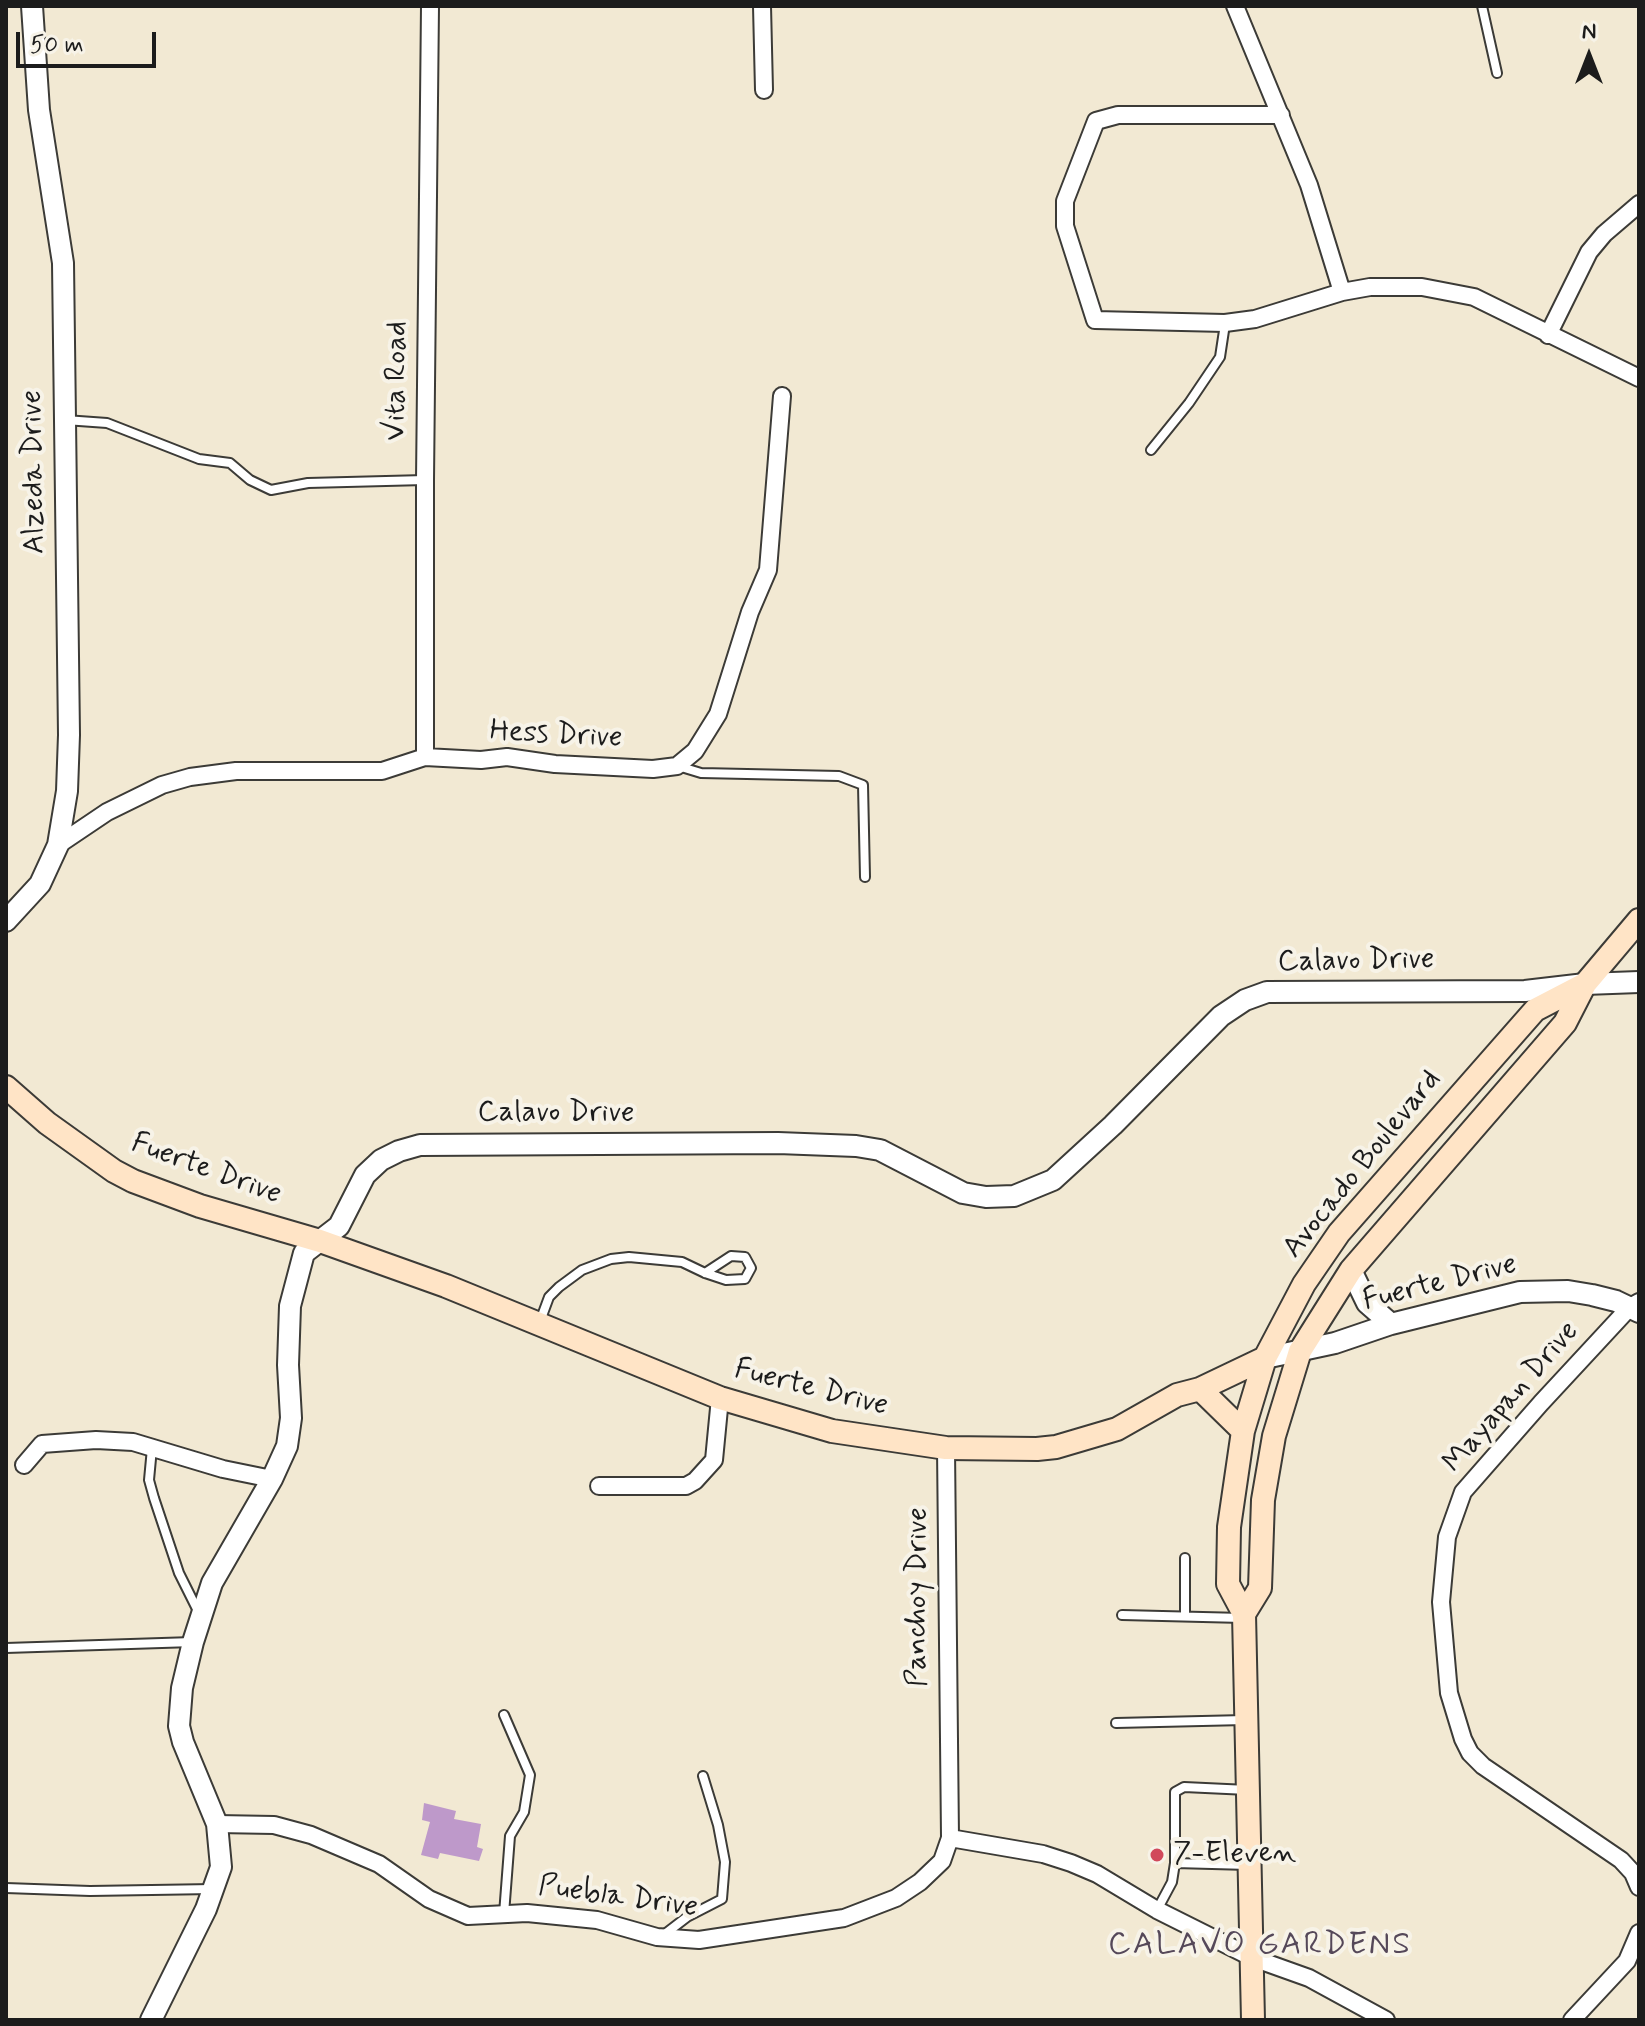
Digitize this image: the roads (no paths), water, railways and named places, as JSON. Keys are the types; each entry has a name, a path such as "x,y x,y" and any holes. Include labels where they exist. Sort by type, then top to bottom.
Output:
{"main road":[{"name":"Avocado Boulevard","path":"1244,1616 1260,1588 1263,1500 1274,1436 1300,1351 1351,1270 1565,1023 1585,984 1639,920"},
{"name":"Avocado Boulevard","path":"1253,2020 1244,1616 1228,1584 1229,1527 1243,1431 1265,1358 1304,1284 1345,1225 1535,1010 1585,984"},
{"name":"Fuerte Drive","path":"6,1087 47,1123 133,1181 200,1206 320,1241 446,1286 720,1398 832,1431 946,1448 1037,1449 1075,1443 1117,1429 1177,1395 1200,1389 1265,1358"},
{"path":"1200,1389 1243,1431"}],"street":[{"name":"Alzeda Drive","path":"6,921 40,884 58,845 67,791 69,735 63,263 39,110 32,6"},
{"name":"Vita Road","path":"425,757 430,6"},
{"path":"762,6 764,90"},
{"path":"1235,6 1309,185 1342,292"},
{"path":"1281,115 1118,115 1096,121 1065,201 1065,226 1095,320 1225,323 1255,319 1342,292 1396,286 1448,291 1474,297 1639,378"},
{"path":"1548,335 1589,252 1604,234 1639,204"},
{"path":"677,766 695,751 718,714 750,612 768,570 782,396"},
{"name":"Hess Drive","path":"58,845 107,812 162,785 190,777 236,771 382,771 425,757 481,760 507,757 555,764 653,769 677,766"},
{"name":"Calavo Drive","path":"151,2020 216,1889 221,1867 217,1824 179,1726 182,1688 200,1615 212,1583 272,1479 287,1446 291,1418 288,1365 290,1306 304,1253 339,1226 365,1175 381,1160 420,1145 778,1143 856,1146 880,1150 963,1193 986,1197 1014,1196 1053,1180 1122,1116 1221,1016 1245,1000 1267,992 1525,991 1639,982"},
{"path":"1351,1270 1367,1303 1391,1324"},
{"name":"Fuerte Drive","path":"1265,1358 1335,1343 1391,1324 1496,1297 1532,1291 1568,1291 1636,1307"},
{"name":"Mayapan Drive","path":"1636,1307 1541,1403 1463,1492 1447,1537 1441,1602 1449,1693 1470,1753 1483,1766 1621,1860 1633,1873 1639,1887"},
{"path":"599,1486 686,1486 695,1481 714,1460 720,1398"},
{"path":"24,1465 42,1444 96,1440 133,1442 223,1469 272,1479"},
{"name":"Panchoy Drive","path":"946,1448 950,1838"},
{"name":"Puebla Drive","path":"217,1824 274,1825 311,1835 379,1864 429,1899 468,1916 527,1913 597,1920 661,1937 699,1940 844,1918 896,1898 920,1882 942,1861 950,1838"},
{"path":"950,1838 1058,1858 1097,1874 1157,1910 1253,1958 1309,1978 1386,2020"},
{"path":"1572,2020 1627,1961 1639,1933"}],"lane":[{"path":"1482,6 1497,73"},
{"path":"1151,450 1189,403 1220,357 1225,323"},
{"path":"64,420 107,423 199,459 230,463 250,480 271,490 321,482 425,480"},
{"path":"677,766 701,773 839,776 863,785 865,877"},
{"path":"539,1325 549,1297 570,1278 595,1264 629,1257 682,1262 705,1273 726,1280 745,1279 751,1268 745,1257 731,1256 705,1273"},
{"path":"152,1448 149,1480 154,1498 179,1573 200,1615"},
{"path":"1185,1558 1185,1615"},
{"path":"1122,1615 1244,1616"},
{"path":"6,1648 193,1642"},
{"path":"504,1715 530,1775 524,1812 510,1836 504,1915"},
{"path":"1116,1723 1246,1720"},
{"path":"661,1937 687,1917 722,1899 725,1862 703,1776"},
{"path":"1157,1910 1172,1882 1175,1863 1175,1792 1184,1787 1248,1790"},
{"path":"1175,1863 1251,1865"},
{"path":"6,1888 90,1891 216,1889"}],"place":[{"name":"7-Eleven","path":"1157,1855"}],"district":[{"name":"CALAVO GARDENS","path":"1260,1946"}]}
